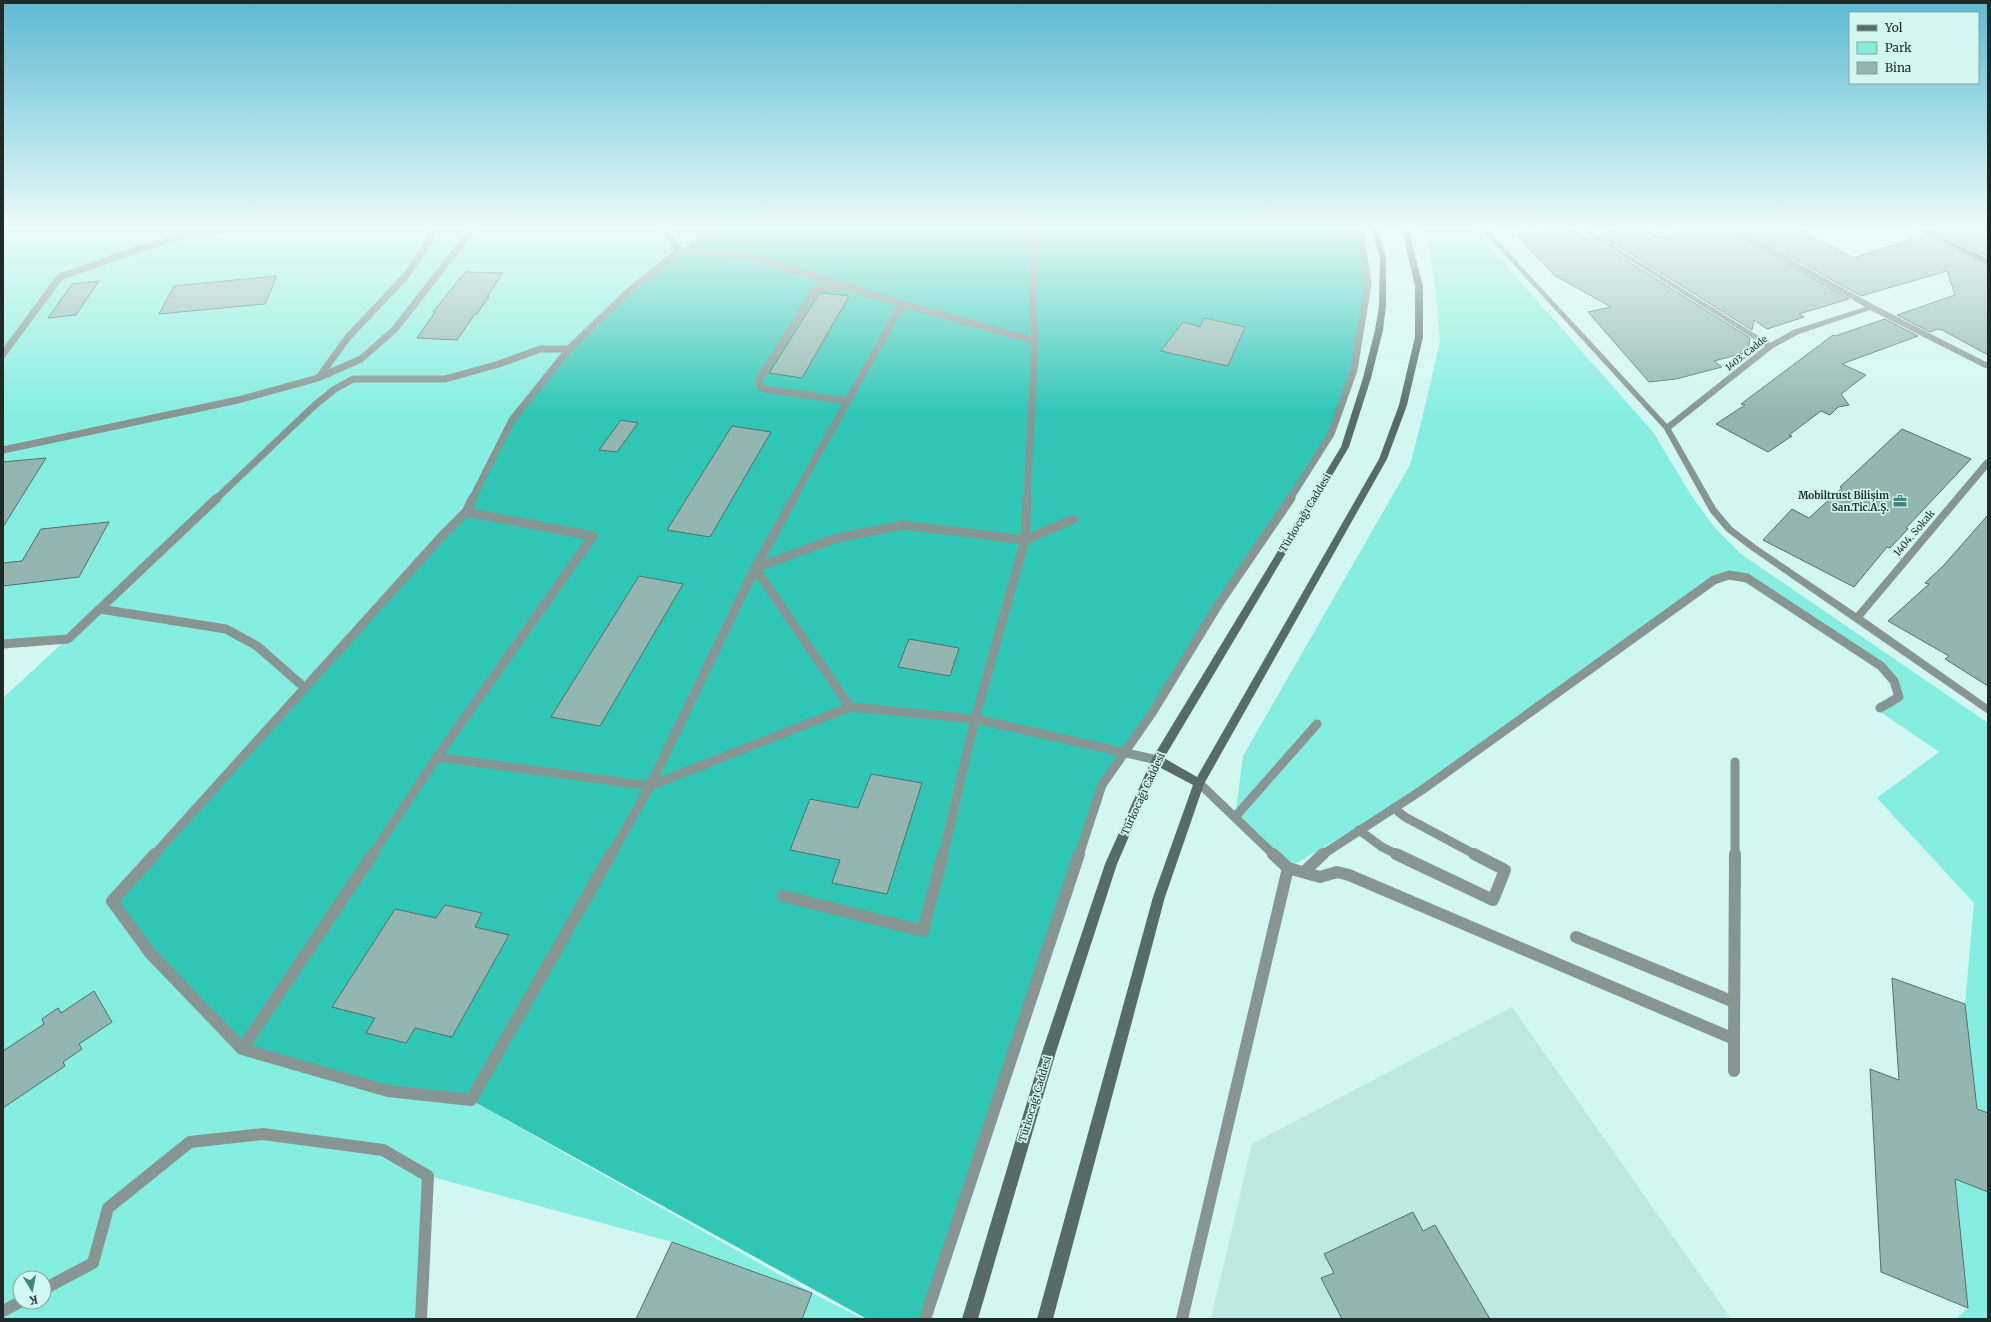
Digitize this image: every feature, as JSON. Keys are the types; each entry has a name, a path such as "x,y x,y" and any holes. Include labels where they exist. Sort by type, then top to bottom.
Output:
{"main road":[{"name":"Türkocağı Caddesi","path":"970,1319 1049,1052 1111,864 1157,760 1345,446 1361,400 1378,333 1384,291"},
{"path":"1045,1319 1159,897 1199,783 1383,459 1403,404 1419,337 1419,291"},
{"path":"1157,760 1199,783"}],"street":[{"path":"1541,291 1667,428 1713,510 1729,529 1754,548 1988,710"},
{"path":"1682,291 1770,346"},
{"path":"1842,291 1871,307 1988,366"},
{"name":"1403. Cadde","path":"1667,428 1770,346 1796,332 1871,307"},
{"name":"1404. Sokak","path":"1857,618 1988,462"}],"lane":[{"path":"3,354 50,291"},
{"path":"318,378 349,336 392,291"},
{"path":"3,450 238,400 318,378 361,359 395,329 425,291"},
{"path":"630,291 569,349 512,420 466,512 441,537 112,901 150,953 242,1049 388,1091 471,1100 650,786 755,568 900,307"},
{"path":"815,291 759,380 760,387 769,390 848,401"},
{"path":"849,291 900,307 1035,341"},
{"path":"852,291 900,307"},
{"path":"783,896 923,931 937,878 974,719 1025,540 1035,341 1032,291"},
{"path":"925,1319 1102,785 1152,713 1220,602 1284,509 1331,434 1354,370 1367,291"},
{"path":"3,644 68,639 315,405 341,385 353,379 445,380 499,364 540,349 569,349"},
{"path":"242,1049 437,757 593,536 466,512"},
{"path":"755,568 837,538 903,525 1025,540 1074,519"},
{"path":"755,568 850,707"},
{"path":"1304,872 1325,852 1422,790 1714,580 1729,575 1747,578 1881,666 1894,681 1899,697 1880,708"},
{"path":"100,609 226,629 257,646 305,688"},
{"path":"437,757 650,786 850,707 974,719 1157,760"},
{"path":"1235,817 1317,724"},
{"path":"1734,1071 1735,762"},
{"path":"1199,783 1288,868 1320,877 1337,872 1349,875 1734,1039"},
{"path":"1359,830 1382,847 1493,900 1505,870 1405,817 1394,808"},
{"path":"1182,1319 1288,868"},
{"path":"1576,937 1734,1002"},
{"path":"52,1285 93,1263 108,1208 190,1142 263,1134 383,1150 428,1176 421,1319"},
{"path":"3,1311 12,1306"}],"shaded area":[{"path":"1512,1007 1731,1319 1211,1319 1252,1144"}],"green space":[{"path":"3,291 692,291 471,1100 812,1293 863,1319 802,1319 811,1293 672,1242 429,1176 421,1319 3,1319 3,698 67,639 3,644"},
{"path":"634,291 1367,291 1354,370 1331,434 1102,785 925,1319 867,1319 471,1100 388,1091 242,1049 112,901 466,512 512,420 569,349"},
{"path":"1436,291 1528,291 1653,432 1691,495 1715,528 1741,554 1988,723 1988,1113 1977,1109 1965,1004 1974,903 1877,798 1939,752 1879,711 1899,697 1881,666 1747,578 1714,580 1422,790 1288,868 1235,817 1243,756 1410,465 1440,341"},
{"path":"1955,1179 1988,1192 1988,1319 1956,1319 1968,1308"}],"building":[{"path":"67,291 92,291 76,315 48,318"},
{"path":"171,291 271,291 265,304 159,314"},
{"path":"450,291 491,291 487,297 489,297 457,340 417,338 435,312 433,312"},
{"path":"1582,291 1675,291 1750,338 1748,352 1714,361 1722,367 1676,379 1649,382 1588,312 1611,307"},
{"path":"1689,291 1835,291 1849,299 1799,314 1804,317 1767,329 1754,320 1752,330"},
{"path":"1851,291 1879,291 1861,296"},
{"path":"1954,291 1988,291 1988,355 1942,330 1937,329 1930,332 1897,315 1955,295"},
{"path":"823,293 849,296 802,378 769,373 819,294"},
{"path":"1204,318 1245,327 1228,366 1161,351 1183,322 1200,327"},
{"path":"1885,319 1918,336 1842,364 1866,375 1841,394 1849,405 1838,407 1830,415 1821,411 1789,435 1792,436 1768,452 1716,424 1745,405 1741,404 1833,335 1835,336"},
{"path":"621,420 638,423 617,452 599,450"},
{"path":"732,426 771,432 710,537 667,530"},
{"path":"1902,429 1971,459 1906,528 1908,529 1890,548 1887,547 1854,587 1763,540 1792,509 1809,518"},
{"path":"46,458 26,490 3,527 3,462"},
{"path":"1988,515 1988,686 1945,659 1949,656 1888,621 1929,584 1925,583 1944,565"},
{"path":"109,522 79,577 3,586 3,563 22,561 41,529"},
{"path":"639,576 683,584 600,726 551,717"},
{"path":"909,639 959,648 950,676 898,667"},
{"path":"871,774 922,783 887,894 832,883 840,860 790,850 810,799 858,808"},
{"path":"445,905 482,913 475,927 509,935 452,1037 415,1028 406,1043 366,1033 375,1018 332,1007 395,909 436,918"},
{"path":"1892,978 1965,1004 1977,1109 1988,1113 1988,1192 1955,1179 1968,1308 1881,1272 1870,1069 1899,1080"},
{"path":"94,991 112,1022 79,1044 82,1049 63,1062 65,1066 3,1108 3,1051 44,1024 42,1019 58,1008 61,1013"},
{"path":"1413,1212 1423,1231 1435,1225 1490,1319 1342,1319 1321,1278 1334,1273 1324,1254"},
{"path":"672,1242 812,1293 802,1319 636,1319"}],"place":[{"name":"Mobiltrust Bilişim San.Tic.A.Ş.","path":"1900,501"}]}
